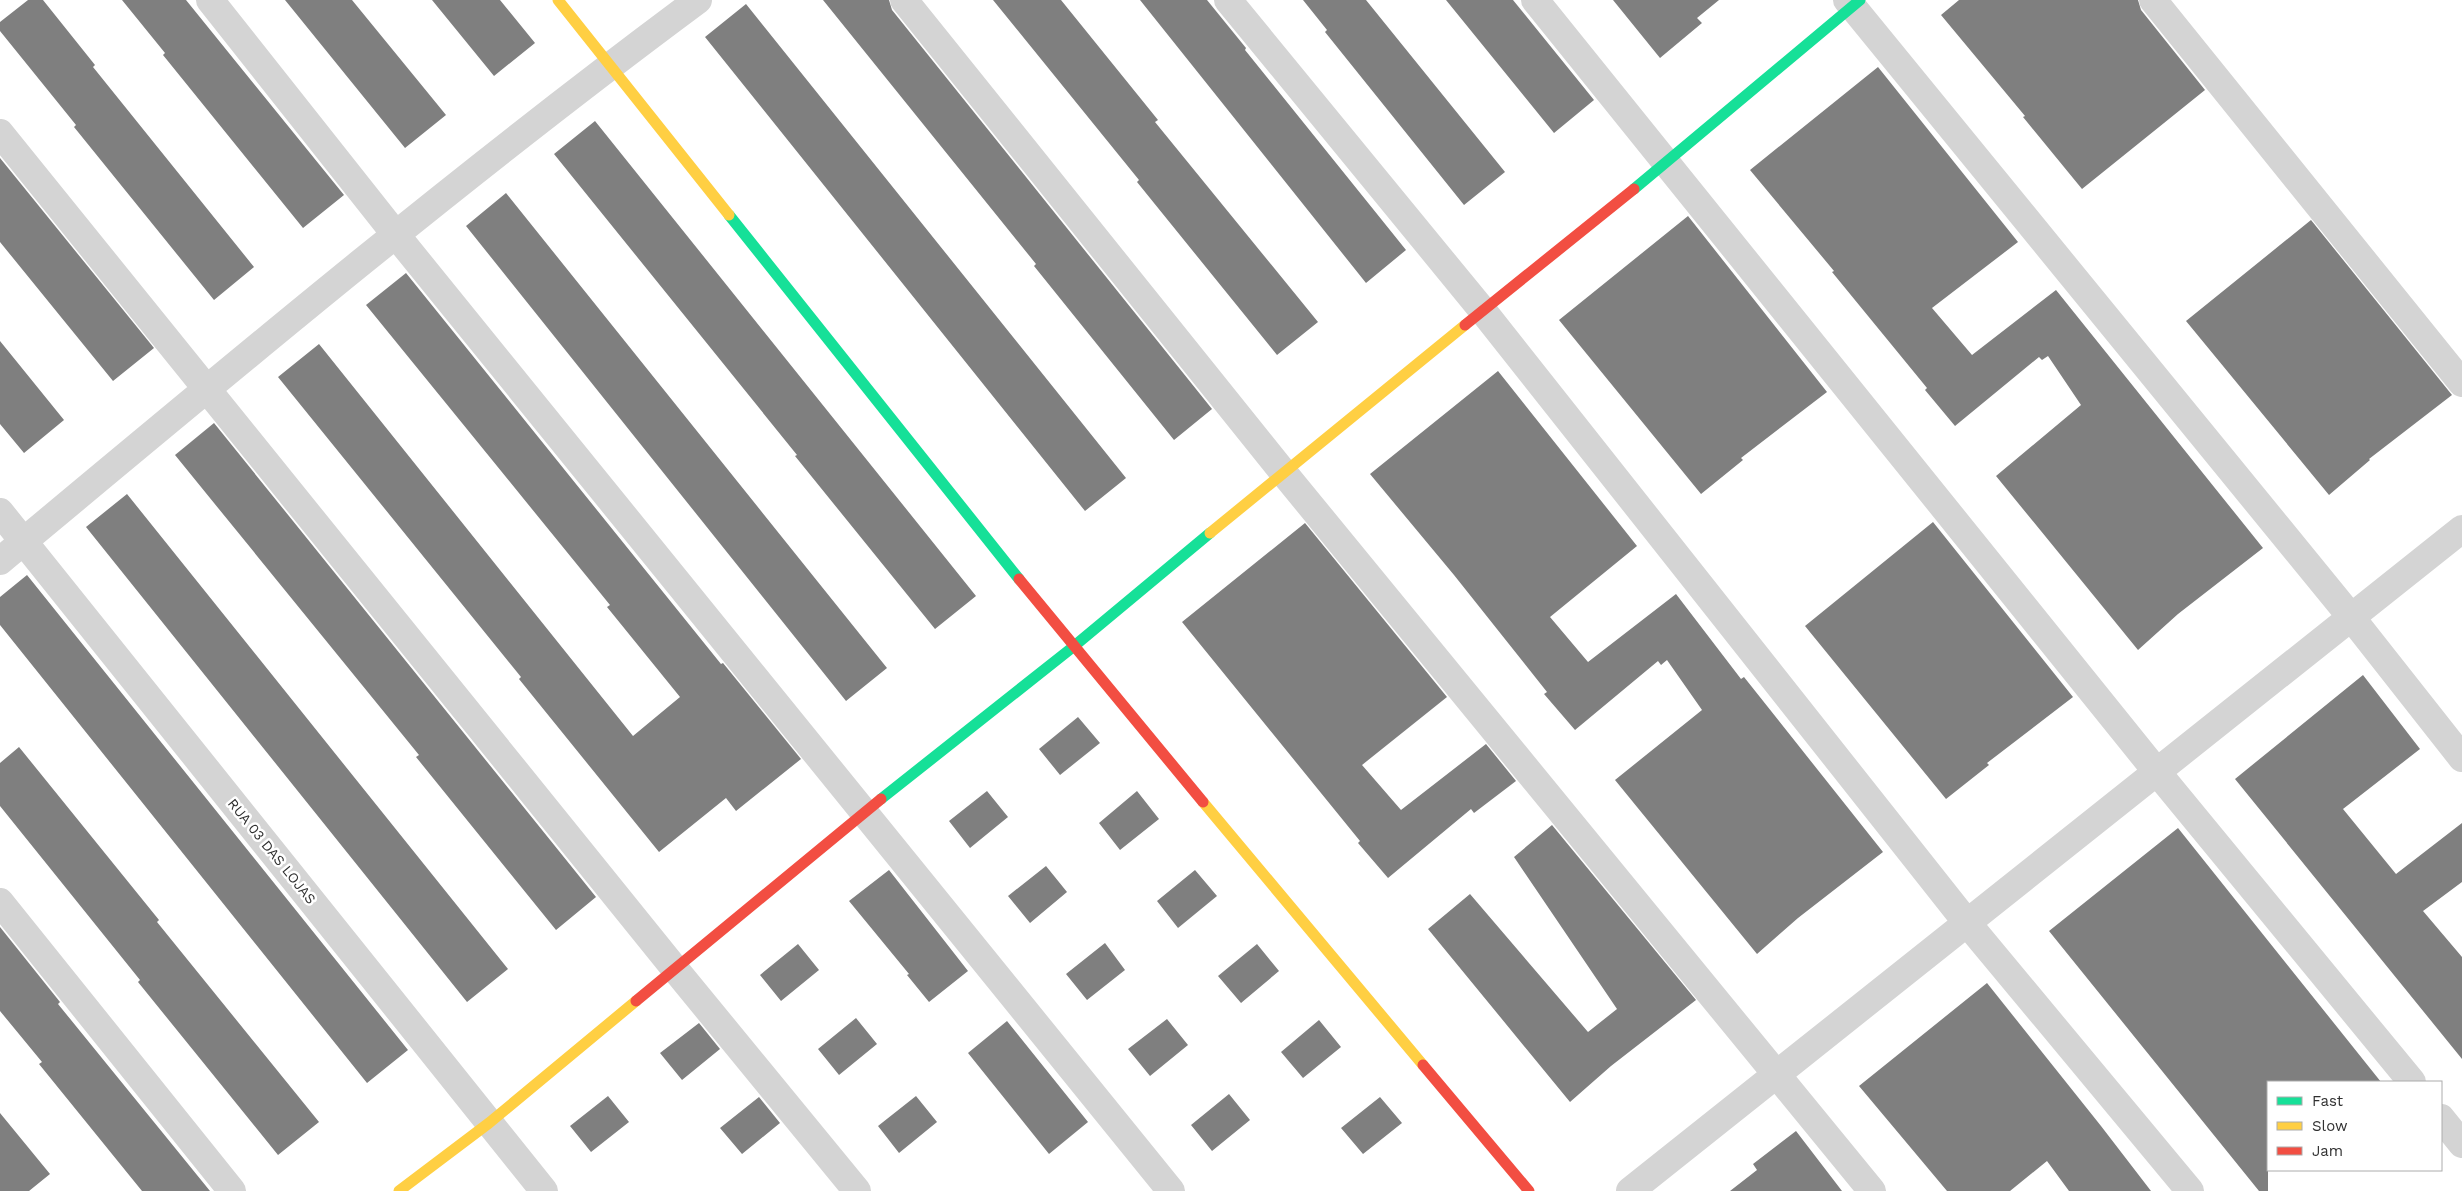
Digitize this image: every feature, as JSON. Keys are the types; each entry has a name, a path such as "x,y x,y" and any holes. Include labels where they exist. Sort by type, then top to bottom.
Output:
{"street":[{"path":"210,0 396,235 1171,1191"},
{"path":"558,0 1073,647 1529,1191"},
{"path":"0,561 396,235 611,65 698,0"},
{"path":"904,0 1283,472 1872,1191"},
{"path":"1228,0 1483,312 1968,924 2190,1191"},
{"path":"1535,0 2157,772 2411,1081"},
{"path":"2153,0 2462,383"},
{"path":"399,1191 490,1123 864,812 1073,647 1283,472 1483,312 1666,162 1853,2 2351,617 2462,758"},
{"path":"0,133 675,969 857,1191"},
{"name":"RUA 03 DAS LOJAS","path":"0,512 544,1191"},
{"path":"1630,1191 1968,924 2462,529"},
{"path":"0,902 232,1191"},
{"path":"2442,1119 2462,1144"}],"building":[{"path":"28,0 43,0 95,65 93,67 254,267 214,300 74,127 76,125 0,31 0,22"},
{"path":"122,0 186,0 344,195 303,228 163,55 165,53"},
{"path":"285,0 352,0 446,115 405,148"},
{"path":"432,0 500,0 535,43 494,76"},
{"path":"823,0 889,0 892,10 1212,409 1174,440 1034,266 1036,264"},
{"path":"993,0 1061,0 1158,120 1155,122 1318,322 1277,355 1137,182 1139,180"},
{"path":"1140,0 1207,0 1406,250 1366,283"},
{"path":"1303,0 1366,0 1505,172 1464,205 1325,32 1327,30"},
{"path":"1446,0 1513,0 1594,100 1554,133"},
{"path":"1613,0 1719,0 1697,18 1702,23 1660,58"},
{"path":"1959,0 2138,0 2141,10 2205,90 2082,189 2023,117 2025,116 1941,15"},
{"path":"746,4 1126,478 1085,511 705,37"},
{"path":"1878,67 2018,242 1932,308 1972,355 2056,290 2263,548 2178,614 2138,650 1996,476 2081,405 2048,356 2042,360 2039,357 1955,426 1925,390 1927,388 1832,272 1834,271 1750,170"},
{"path":"595,121 976,596 935,629 554,154"},
{"path":"0,158 154,348 113,381 0,242"},
{"path":"506,193 887,668 846,701 466,226"},
{"path":"1688,216 1827,392 1741,458 1743,460 1701,494 1559,320"},
{"path":"2311,220 2452,395 2369,459 2329,495 2186,321"},
{"path":"406,273 721,664 723,663 801,759 736,811 726,798 659,852 519,679 521,677 278,377 319,344 633,736 680,697 607,607 610,605 366,305"},
{"path":"0,341 64,420 24,453 0,424"},
{"path":"1498,371 1637,546 1550,617 1588,662 1676,594 1741,679 1744,677 1883,852 1798,918 1757,954 1615,780 1702,710 1667,660 1661,665 1658,661 1575,730 1544,694 1547,692 1454,575 1370,474"},
{"path":"214,423 596,897 556,930 416,757 419,755 175,455"},
{"path":"127,494 508,969 467,1002 86,527"},
{"path":"1933,522 2073,697 1987,763 1989,765 1946,799 1805,626"},
{"path":"1305,523 1447,697 1362,765 1401,810 1486,744 1516,781 1474,813 1471,809 1388,878 1182,622"},
{"path":"27,575 408,1050 367,1083 0,625 0,597"},
{"path":"2363,675 2420,749 2343,809 2396,874 2462,823 2462,882 2423,911 2462,957 2462,1059 2235,779"},
{"path":"1078,717 1100,743 1060,775 1039,749"},
{"path":"19,747 159,920 157,922 319,1122 278,1155 138,982 140,980 0,806 0,763"},
{"path":"987,791 1008,817 970,848 949,821"},
{"path":"1137,791 1159,819 1120,850 1099,823"},
{"path":"1552,825 1696,1000 1611,1066 1570,1102 1428,929 1470,894 1588,1032 1617,1009 1514,857"},
{"path":"2178,828 2380,1081 2267,1081 2268,1191 2259,1191 2049,931"},
{"path":"1046,866 1067,892 1030,923 1008,896"},
{"path":"889,870 968,971 929,1002 907,975 909,974 849,901"},
{"path":"1195,870 1217,896 1178,928 1157,901"},
{"path":"0,927 60,1002 58,1004 210,1191 142,1191 39,1064 42,1062 0,1011"},
{"path":"1105,943 1125,970 1087,1000 1066,974"},
{"path":"798,944 819,970 781,1001 760,975"},
{"path":"1257,944 1279,971 1241,1003 1218,976"},
{"path":"1987,983 2151,1191 2069,1191 2047,1161 2010,1191 1947,1191 1859,1086"},
{"path":"856,1018 877,1044 839,1075 818,1049"},
{"path":"1167,1019 1188,1045 1150,1076 1128,1049"},
{"path":"1319,1020 1341,1047 1303,1078 1281,1052"},
{"path":"1007,1021 1088,1122 1049,1154 968,1053"},
{"path":"699,1023 720,1049 682,1080 660,1053"},
{"path":"1229,1094 1250,1120 1212,1151 1191,1125"},
{"path":"608,1096 629,1122 591,1152 570,1126"},
{"path":"916,1096 937,1122 899,1153 878,1126"},
{"path":"759,1097 780,1123 742,1154 720,1128"},
{"path":"1380,1097 1402,1123 1363,1154 1341,1128"},
{"path":"0,1113 50,1174 29,1191 0,1191"},
{"path":"1796,1131 1842,1191 1730,1191 1757,1170 1753,1164"}],"traffic: fast":[{"path":"1634,189 1860,0"},
{"path":"729,215 1019,579"},
{"path":"881,799 1073,647 1210,533"}],"traffic: slow":[{"path":"558,0 729,215"},
{"path":"1210,533 1465,325"},
{"path":"1203,802 1423,1065"},
{"path":"399,1191 489,1123 636,1001"}],"traffic: jam":[{"path":"1465,325 1634,189"},
{"path":"1019,579 1203,802"},
{"path":"636,1001 881,799"},
{"path":"1423,1065 1529,1191"}]}
